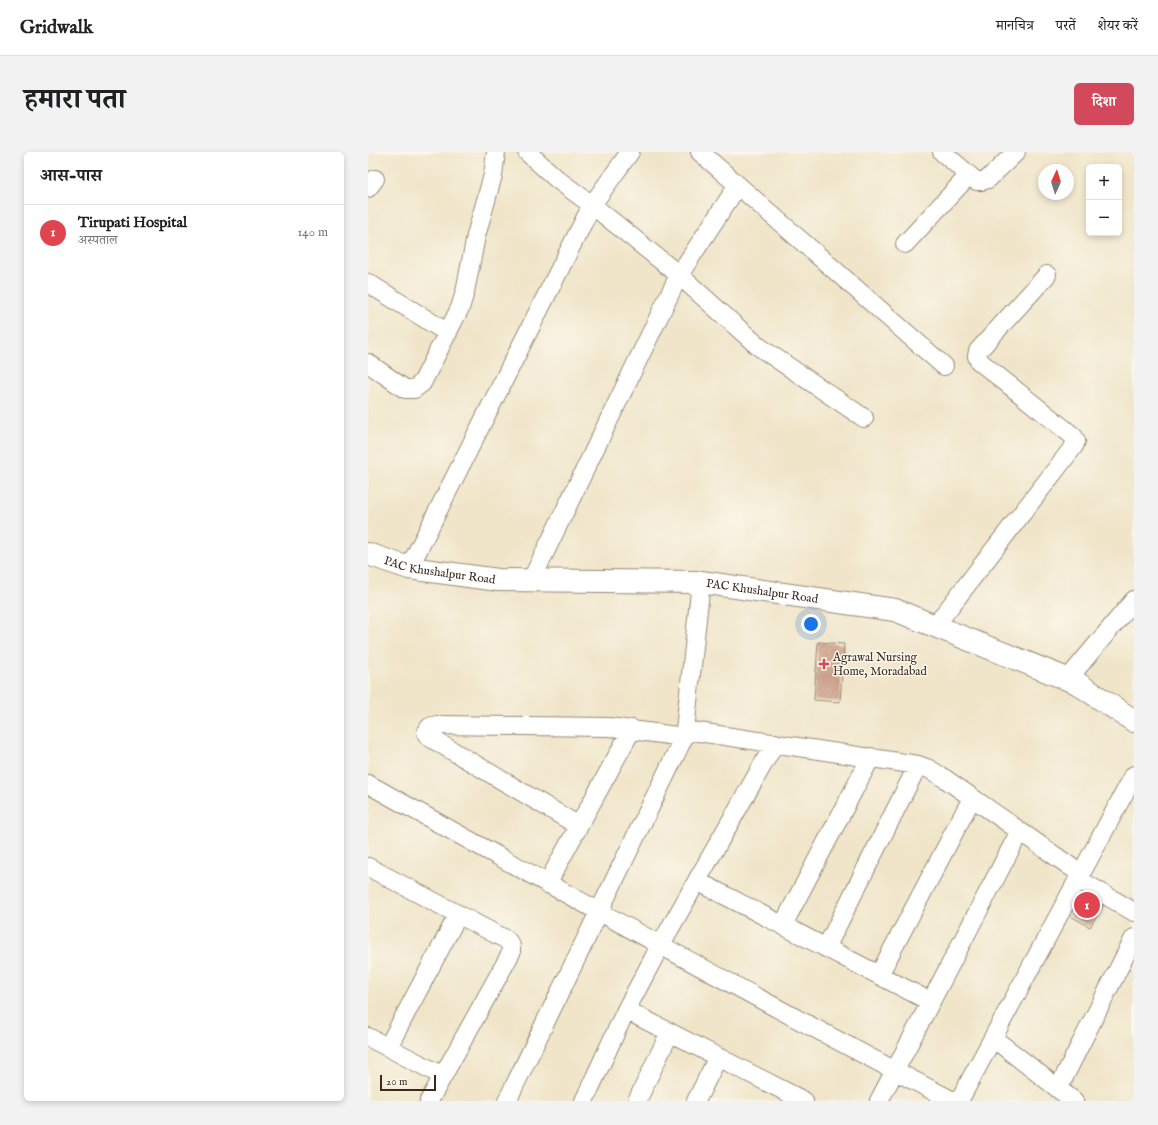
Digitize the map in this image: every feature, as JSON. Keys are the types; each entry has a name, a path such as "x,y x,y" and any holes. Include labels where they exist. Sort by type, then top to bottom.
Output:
{"main road":[{"name":"PAC Khushalpur Road","path":"368,554 409,568 498,580 701,582 896,610 1077,683 1134,721"}],"street":[{"path":"368,363 405,389 414,389 422,384 460,308 465,292 476,236 493,175 496,152"},
{"path":"527,152 558,180 592,205 679,275 758,346 864,418"},
{"path":"409,568 592,205 630,152"},
{"path":"700,152 944,366"},
{"path":"942,152 976,181 982,182 988,179 1016,152"},
{"path":"905,244 969,175"},
{"path":"531,580 679,275 738,185"},
{"path":"935,626 1074,446 1076,441 1073,436 979,360 977,356 978,351 1047,275"},
{"path":"368,283 448,333"},
{"path":"507,1101 684,733 701,582"},
{"path":"1068,679 1134,600"},
{"path":"579,826 429,737 426,733 427,729 437,725 609,726 775,743 918,765 934,772 1080,876 1134,912"},
{"path":"547,884 632,729"},
{"path":"584,1101 626,1010 660,946 775,743"},
{"path":"783,925 871,757"},
{"path":"826,948 918,765"},
{"path":"959,1101 1134,775"},
{"path":"368,784 660,946 953,1101"},
{"path":"879,975 972,798"},
{"path":"879,1101 1020,832"},
{"path":"368,867 507,940 511,946 511,954 429,1101"},
{"path":"697,881 931,1002"},
{"path":"388,1047 458,915"},
{"path":"1058,1089 1134,938"},
{"path":"626,1010 804,1101"},
{"path":"637,1101 670,1032"},
{"path":"368,1037 443,1076"},
{"path":"993,1038 1074,1101"},
{"path":"696,1101 718,1057"}],"building":[{"path":"818,642 844,644 840,702 814,700"},
{"path":"1086,886 1107,899 1090,927 1069,915"}],"place":[{"name":"Agrawal Nursing Home, Moradabad","path":"824,664"},
{"name":"Tirupati Hospital","path":"1087,905"}]}
